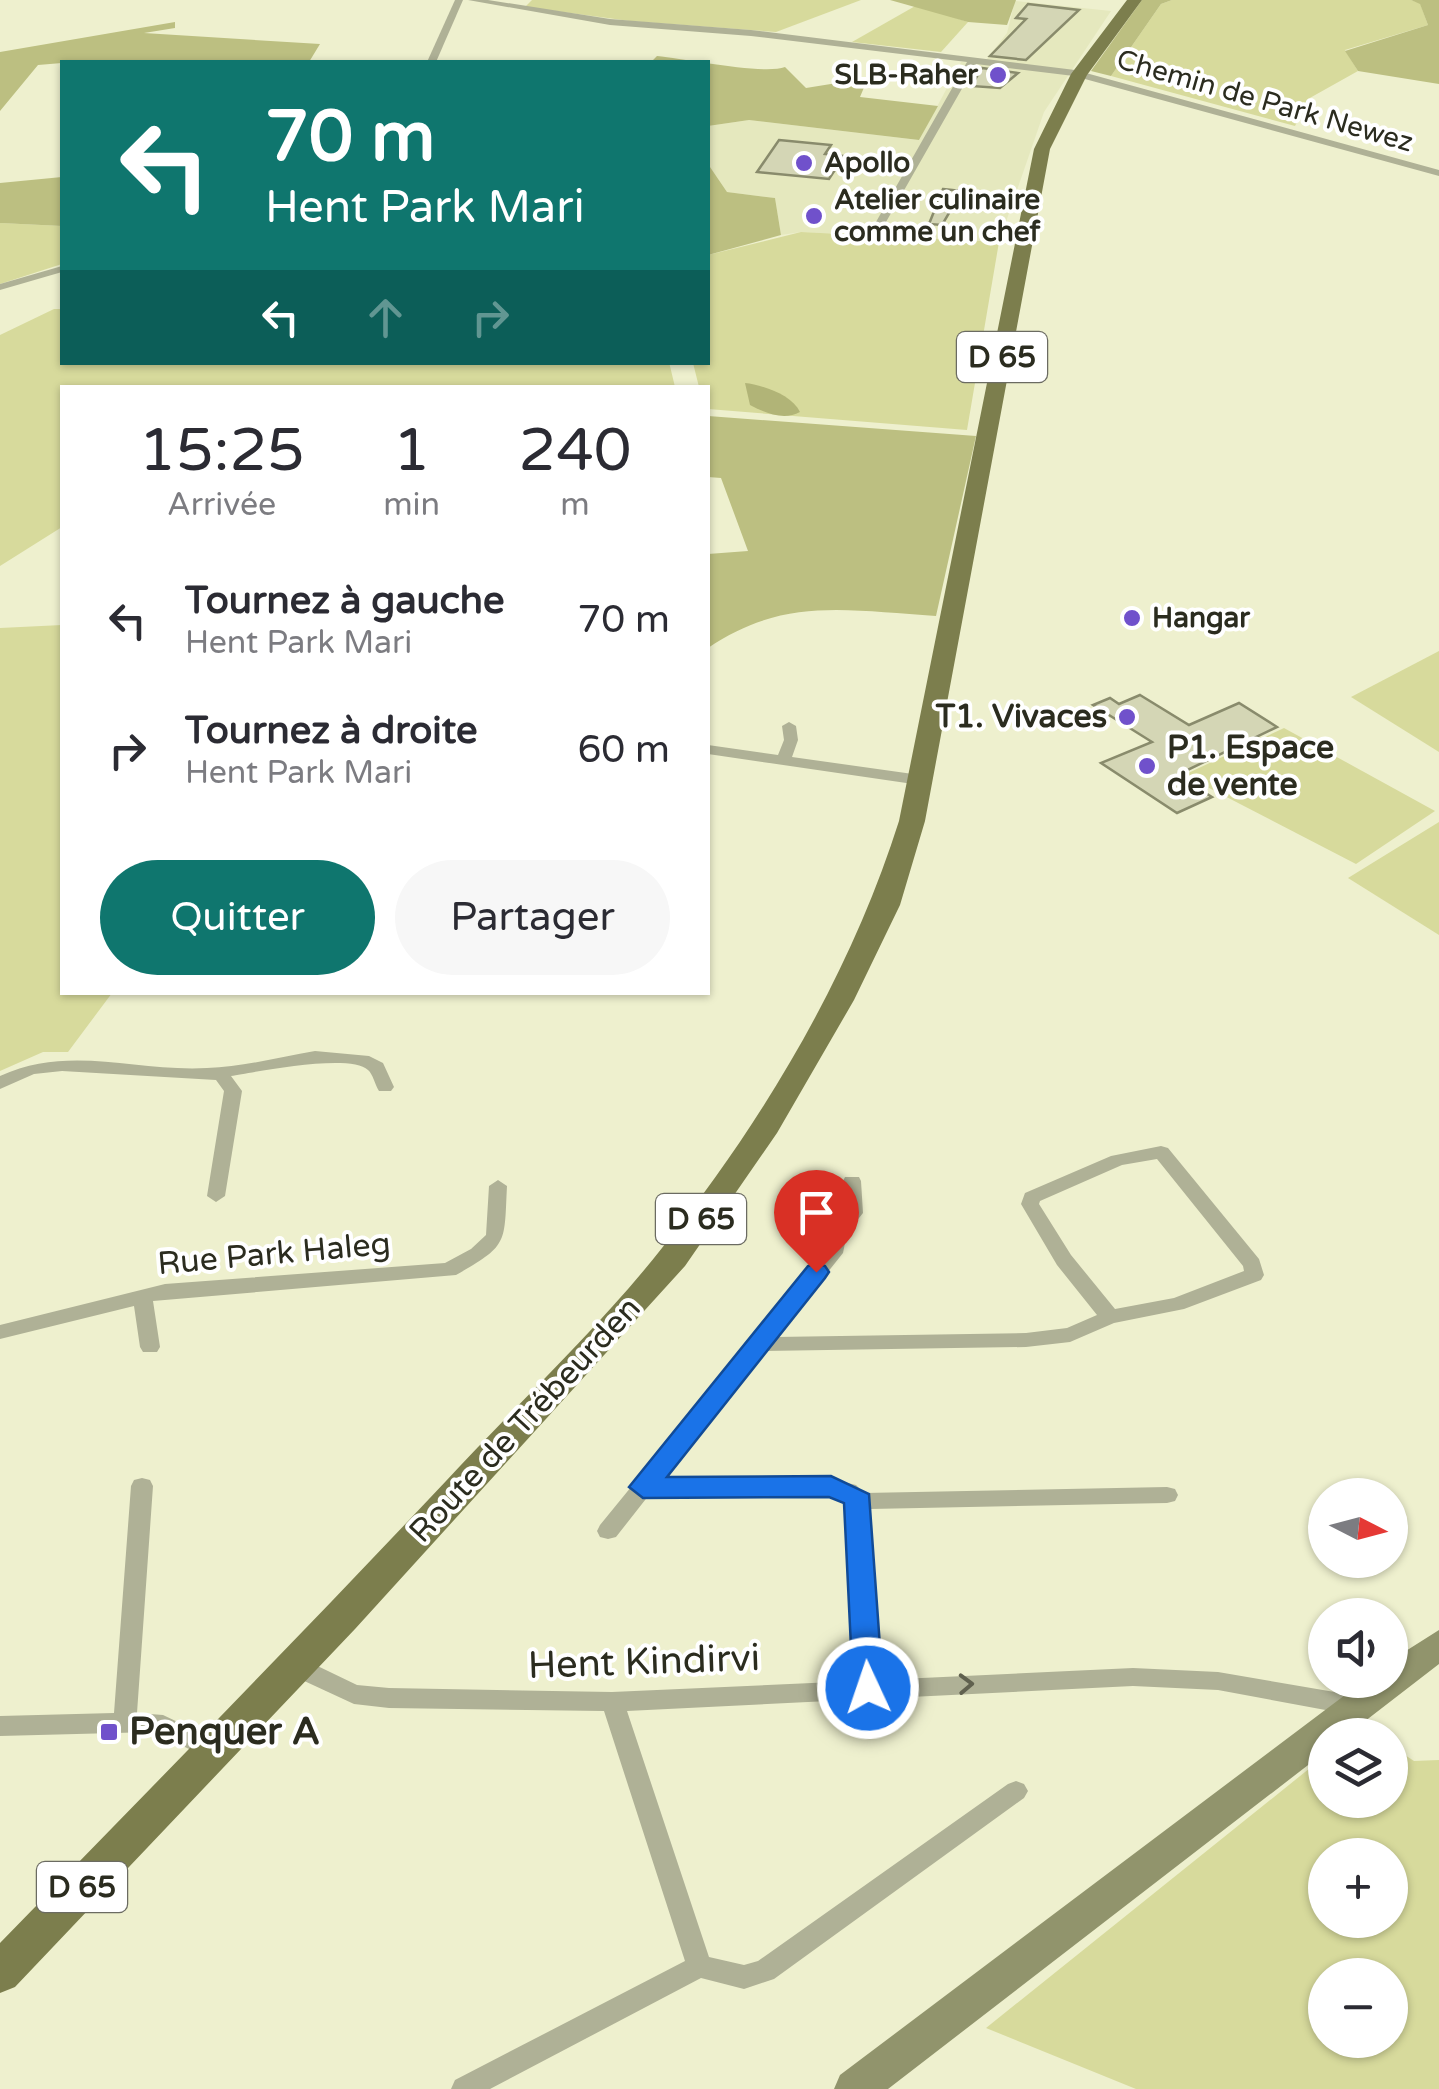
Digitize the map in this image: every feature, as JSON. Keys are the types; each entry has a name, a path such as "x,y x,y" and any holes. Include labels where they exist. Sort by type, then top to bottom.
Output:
{"main road":[{"name":"D 65","path":"1079,74 1135,0"},
{"name":"Route de Trébeurden","path":"0,1973 566,1379 674,1258 766,1126 847,984 886,905 920,780 1042,150 1058,108 1079,74"},
{"path":"855,2089 1439,1644"}],"street":[{"path":"432,60 459,0"},
{"name":"Chemin de Park Newez","path":"472,0 622,23 751,32 1079,74 1439,174"},
{"path":"873,236 974,59"},
{"path":"0,287 60,269"},
{"path":"784,758 791,740 789,726"},
{"path":"710,750 920,780"},
{"path":"0,1083 30,1069 62,1065 214,1072 346,1057 377,1067 384,1087"},
{"path":"214,1072 228,1079 233,1091 216,1196"},
{"path":"758,1344 1026,1340 1070,1335 1110,1317 1177,1304 1254,1275 1252,1264 1162,1152 1118,1160 1032,1196 1030,1204 1039,1223 1110,1317"},
{"path":"608,1530 836,1248 838,1231 854,1212 852,1180"},
{"name":"Rue Park Haleg","path":"0,1332 142,1295 449,1270 478,1254 496,1236 498,1186"},
{"path":"142,1295 150,1347"},
{"path":"125,1720 142,1486"},
{"path":"643,1487 831,1487 848,1491 859,1501 1168,1494"},
{"path":"859,1501 868,1688"},
{"name":"Hent Kindirvi","path":"295,1666 354,1694 612,1702 1134,1677 1218,1680 1358,1706"},
{"path":"612,1702 699,1966"},
{"path":"0,1726 155,1722 212,1749"},
{"path":"464,2089 699,1966 744,1977 766,1971 1016,1791"}],"shaded area":[{"path":"532,0 861,0 776,32 630,21 525,7"},
{"path":"890,0 1016,0 1007,25 968,22"},
{"path":"1142,0 1172,0 1161,4 1111,76 1091,71"},
{"path":"1172,0 1411,0 1420,3 1428,25 1345,50 1358,71 1308,99 1295,126 1111,76 1161,4"},
{"path":"1411,0 1439,0 1439,84 1358,71 1345,51 1428,25 1420,4"},
{"path":"1015,1 1111,11 1044,112 999,242 801,232 781,235 775,198 727,192 710,167 710,126 749,120 919,140 961,62 983,64 1007,33"},
{"path":"917,5 968,22 941,52 852,42"},
{"path":"175,22 175,28 144,33 320,44 310,60 60,60 38,65 0,111 0,52"},
{"path":"710,63 760,69 785,67 806,88 868,78 860,97 938,106 919,140 749,120 710,126"},
{"path":"710,167 727,192 775,198 781,235 710,254"},
{"path":"60,177 60,226 0,223 0,183"},
{"path":"0,223 60,226 60,265 0,284"},
{"path":"801,232 999,242 967,430 710,409 710,385 698,385 694,365 710,365 710,255"},
{"path":"60,309 60,365 670,365 675,385 60,385 60,528 0,566 0,335"},
{"path":"745,383 776,392 800,412 781,416 750,405"},
{"path":"710,416 976,436 936,616 846,610 791,614 763,620 710,647 710,554 748,551 721,478 710,477"},
{"path":"60,625 60,995 111,995 68,1052 43,1052 0,1071 0,628"},
{"path":"1439,651 1439,752 1351,697"},
{"path":"1284,728 1435,811 1356,864 1184,775"},
{"path":"1439,822 1439,935 1348,878"},
{"path":"1408,1757 1414,1761 1439,1760 1439,2089 1136,2089 986,2028 1308,1770 1308,1818 1408,1818"}],"building":[{"path":"1028,4 1079,10 1026,60 990,56 1026,19 1016,18"},
{"name":"SLB-Raher","path":"982,68 1018,73 1000,88 971,86"},
{"name":"Apollo","path":"779,140 831,145 825,154 844,156 829,179 757,172"},
{"path":"943,189 962,191 942,225 929,224"},
{"path":"1140,695 1189,725 1239,703 1277,727 1177,775 1212,797 1177,813 1101,763 1152,742 1093,705 1110,698 1119,704"}],"place":[{"name":"SLB-Raher","path":"998,75"},
{"name":"Apollo","path":"804,163"},
{"name":"Atelier culinaire comme un chef","path":"814,216"},
{"name":"Hangar","path":"1132,618"},
{"name":"T1. Vivaces","path":"1127,717"},
{"name":"P1. Espace de vente","path":"1147,766"},
{"name":"Penquer A","path":"109,1732"}],"route":[{"path":"816,1272 643,1487 831,1487 854,1496 859,1501 868,1688"}]}
